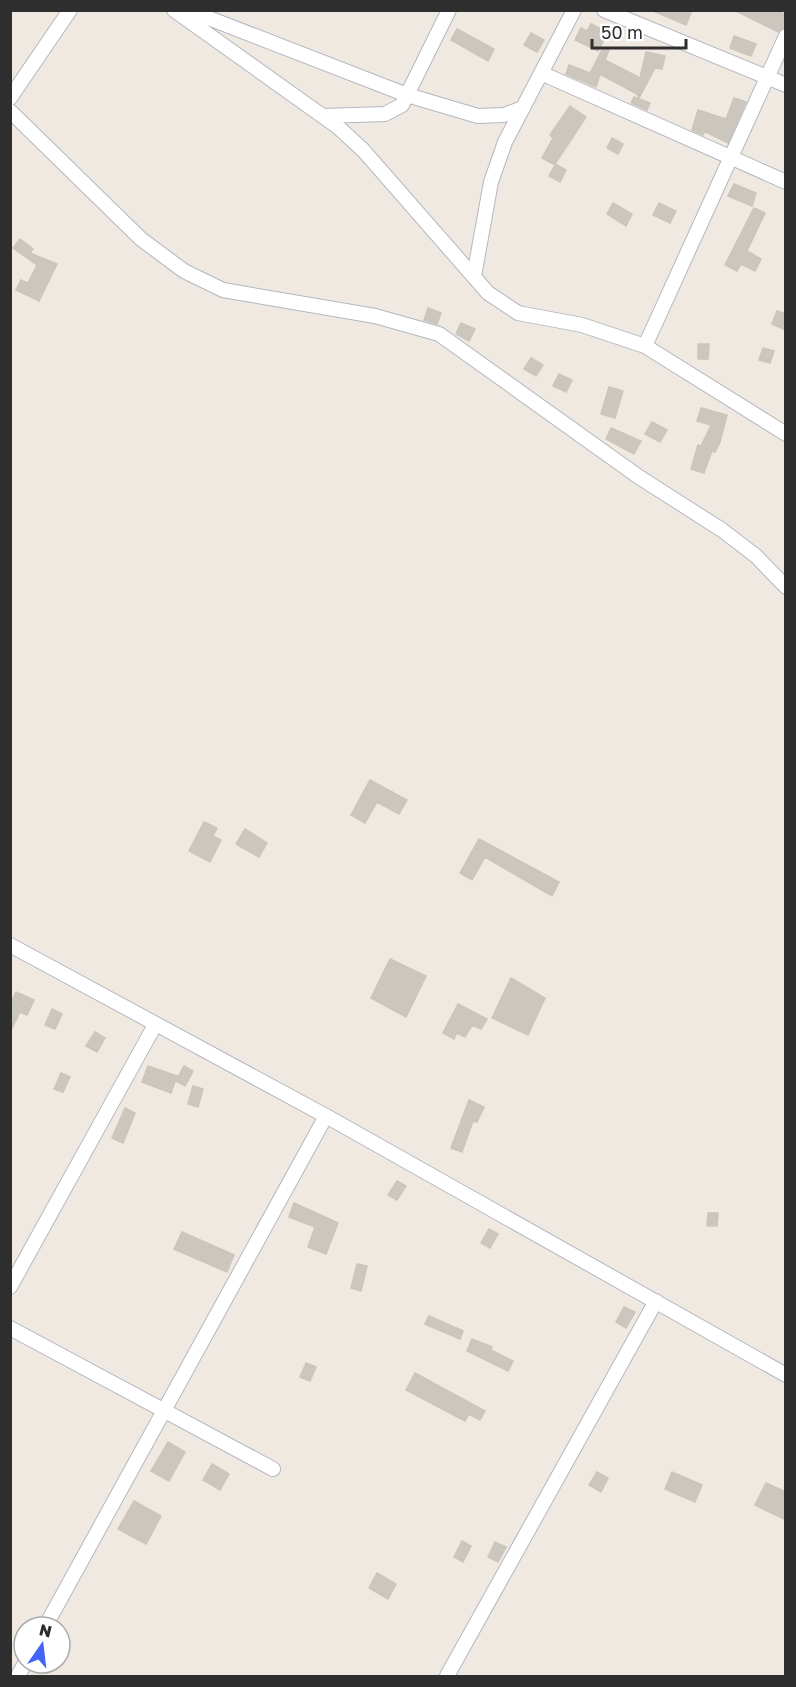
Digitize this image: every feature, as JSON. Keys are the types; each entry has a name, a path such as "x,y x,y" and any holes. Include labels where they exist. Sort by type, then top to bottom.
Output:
{"street":[{"path":"10,98 70,10"},
{"path":"174,10 321,116 363,150 488,293 518,313 582,326 645,346 786,434"},
{"path":"188,10 217,15 407,95 478,117 504,115 523,108"},
{"path":"321,116 385,114 402,105 450,10"},
{"path":"474,276 495,165 574,10"},
{"path":"604,10 786,85"},
{"path":"645,346 786,36"},
{"path":"541,73 786,182"},
{"path":"10,111 141,239 184,271 223,290 375,316 439,334 639,477 722,530 756,556 786,587"},
{"path":"10,945 326,1116 786,1375"},
{"path":"10,1287 155,1025"},
{"path":"52,1615 166,1411 326,1116"},
{"path":"447,1677 656,1301"},
{"path":"10,1328 273,1470"}],"building":[{"path":"651,10 692,10 686,25"},
{"path":"734,10 776,10 786,15 786,27 778,32"},
{"path":"591,24 608,32 598,51 575,40 581,28 587,31"},
{"path":"457,29 494,49 488,61 451,40"},
{"path":"531,33 544,40 537,52 524,45"},
{"path":"734,36 756,44 751,56 730,48"},
{"path":"603,48 609,50 605,60 640,78 646,52 665,56 662,69 655,68 639,98 637,94 600,74 596,87 566,74 569,65 590,73"},
{"path":"634,97 650,103 647,110 631,103"},
{"path":"734,98 746,102 728,143 704,131 703,135 692,130 698,110 726,119"},
{"path":"570,106 586,117 555,164 566,170 560,182 549,176 555,165 542,158 553,138 550,135"},
{"path":"612,138 623,144 618,154 607,148"},
{"path":"734,184 756,193 752,206 728,196"},
{"path":"613,203 632,214 626,226 607,214"},
{"path":"659,203 676,211 670,223 653,215"},
{"path":"754,208 765,213 747,251 761,259 755,271 741,264 737,271 725,265"},
{"path":"20,239 33,249 30,253 57,264 39,301 16,290 21,280 28,283 37,265 13,248"},
{"path":"428,308 441,313 437,324 424,320"},
{"path":"777,311 786,314 786,330 772,324"},
{"path":"461,323 475,329 469,341 456,334"},
{"path":"698,344 709,344 708,359 698,359"},
{"path":"763,348 774,351 770,363 759,360"},
{"path":"531,358 543,365 536,376 524,369"},
{"path":"559,374 572,380 566,392 553,386"},
{"path":"609,387 623,391 615,418 601,414"},
{"path":"701,408 727,415 720,442 715,452 712,451 704,473 691,469 698,445 701,446 711,425 697,421"},
{"path":"652,422 667,430 660,442 645,434"},
{"path":"611,428 641,441 634,454 606,439"},
{"path":"370,780 407,800 399,814 377,802 365,823 351,815"},
{"path":"204,822 217,828 213,836 221,840 210,862 189,851"},
{"path":"245,829 267,843 259,857 236,844"},
{"path":"479,839 559,882 552,896 485,857 472,880 460,873"},
{"path":"390,959 426,976 406,1017 371,998"},
{"path":"511,978 545,998 528,1035 492,1018"},
{"path":"16,992 34,1000 27,1015 20,1012 10,1032 10,1005"},
{"path":"458,1004 487,1019 481,1029 472,1025 465,1037 457,1033 454,1039 443,1033"},
{"path":"52,1009 62,1014 55,1029 45,1025"},
{"path":"95,1032 105,1038 97,1052 86,1046"},
{"path":"148,1066 177,1076 171,1093 142,1082"},
{"path":"184,1066 193,1071 185,1086 176,1081"},
{"path":"61,1073 70,1077 63,1092 54,1089"},
{"path":"193,1086 203,1089 198,1107 188,1104"},
{"path":"469,1100 484,1107 477,1122 473,1121 462,1152 451,1148"},
{"path":"125,1108 135,1113 123,1143 112,1138"},
{"path":"397,1181 406,1186 397,1200 388,1195"},
{"path":"294,1203 338,1223 326,1254 308,1247 315,1227 289,1217"},
{"path":"708,1213 718,1213 717,1226 707,1226"},
{"path":"489,1229 498,1234 490,1248 481,1243"},
{"path":"182,1232 234,1255 227,1272 174,1249"},
{"path":"357,1264 367,1266 361,1291 351,1288"},
{"path":"624,1307 635,1312 626,1328 616,1322"},
{"path":"429,1316 463,1331 460,1339 425,1324"},
{"path":"472,1339 492,1347 491,1350 513,1361 508,1371 467,1351"},
{"path":"306,1363 316,1367 310,1381 300,1377"},
{"path":"415,1373 485,1411 480,1420 469,1414 465,1421 406,1390"},
{"path":"168,1442 185,1452 169,1481 151,1471"},
{"path":"212,1464 229,1474 220,1490 203,1480"},
{"path":"597,1472 608,1478 601,1492 589,1485"},
{"path":"672,1472 702,1485 695,1502 665,1489"},
{"path":"766,1483 786,1492 786,1520 755,1505"},
{"path":"134,1501 161,1516 146,1544 118,1529"},
{"path":"462,1541 471,1546 463,1562 454,1557"},
{"path":"495,1542 506,1547 498,1562 488,1557"},
{"path":"377,1573 396,1584 388,1599 369,1588"}]}
